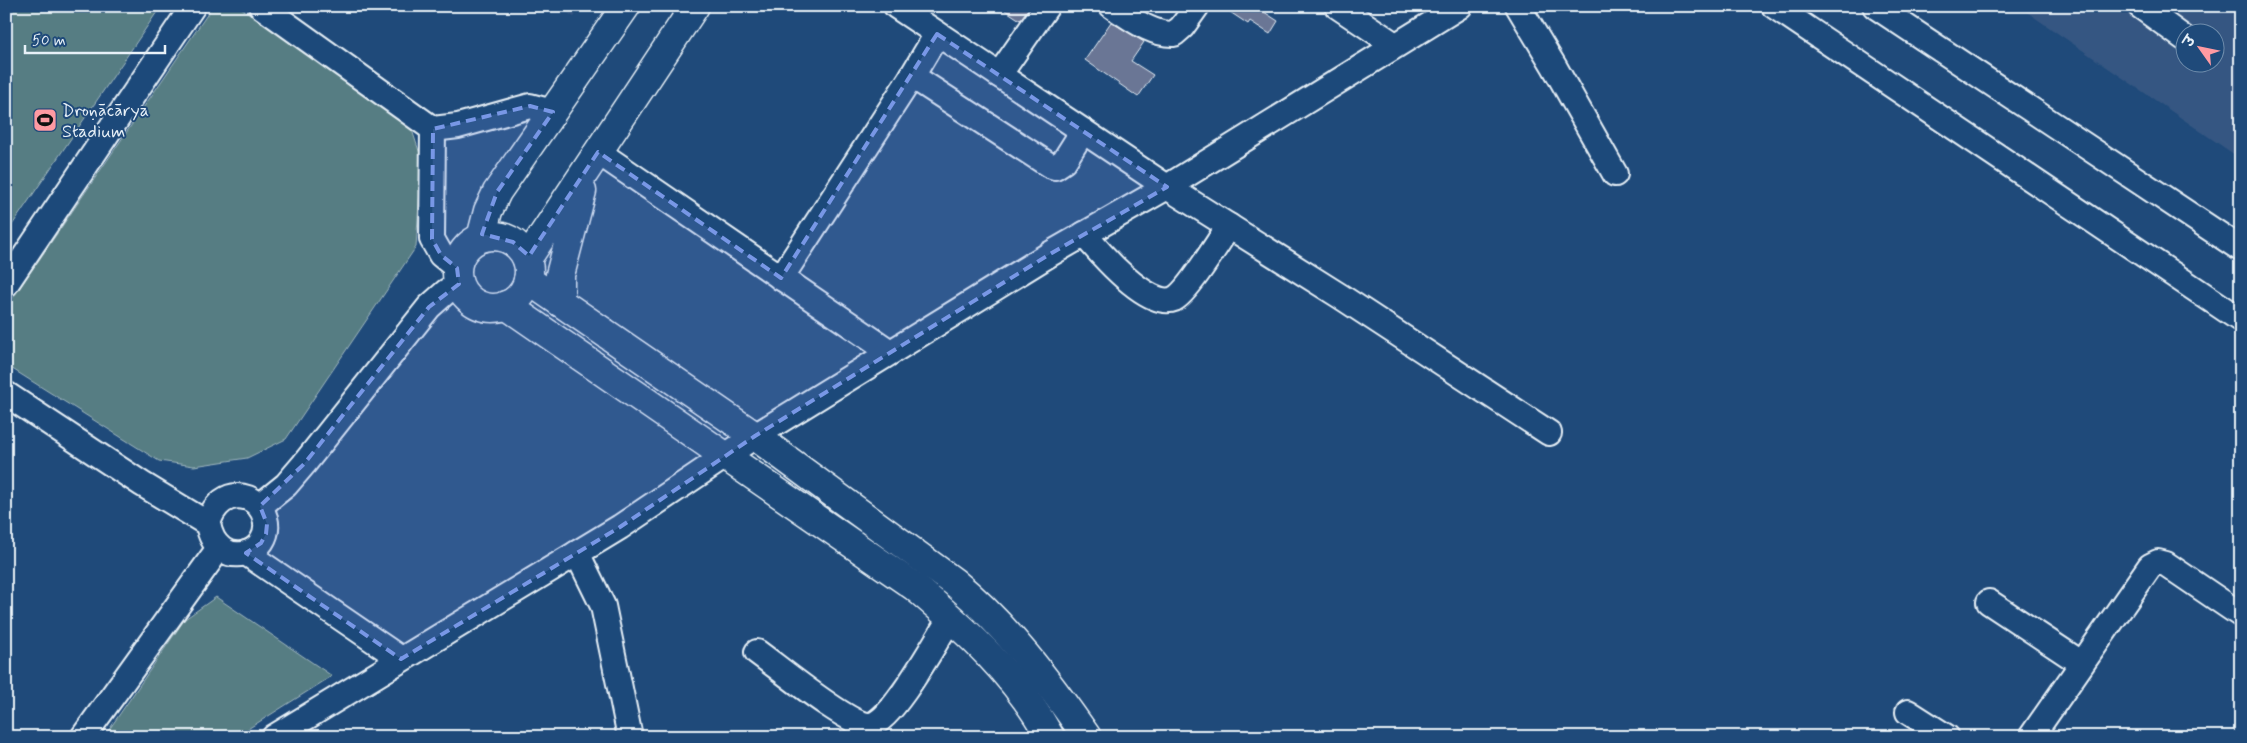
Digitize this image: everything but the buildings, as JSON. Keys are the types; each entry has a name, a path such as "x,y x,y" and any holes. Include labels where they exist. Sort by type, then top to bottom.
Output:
{"main road":[{"path":"481,238 488,211 497,192 626,6"},
{"path":"695,6 593,159 528,270 524,291 516,300 494,308 473,302 465,294 458,276 460,258 465,250 481,238 492,236 513,242 528,270 560,302 755,436 954,582 977,602 1041,674 1086,737"},
{"path":"560,302 560,275 593,159"},
{"path":"506,305 915,587 966,629 1007,674 1050,737"}],"street":[{"path":"6,284 193,6"},
{"path":"262,6 432,129 458,126 530,106 553,112"},
{"path":"896,6 1166,187 1549,433"},
{"path":"999,75 1047,6"},
{"path":"1112,6 1148,29 1162,34 1174,34 1182,27 1197,6"},
{"path":"1338,6 1395,46"},
{"path":"274,737 620,527 755,436 890,352 1084,234 1166,187 1460,6"},
{"path":"1518,6 1615,174"},
{"path":"1774,6 2241,320"},
{"path":"1875,6 2241,249"},
{"path":"2140,6 2174,31"},
{"path":"782,278 937,34"},
{"path":"912,76 1049,165 1055,167 1064,161 1084,131"},
{"path":"260,506 286,484 304,464 429,307 458,276 441,255 432,239 432,129"},
{"path":"593,159 782,278 890,352"},
{"path":"1084,234 1123,276 1155,297 1164,300 1174,299 1186,288 1229,226"},
{"path":"6,394 142,484 208,524"},
{"path":"233,496 243,496 260,506 267,524 266,534 261,543 246,553 228,553 219,548 213,541 208,524 216,506 223,500 233,496"},
{"path":"83,737 219,548"},
{"path":"246,553 401,659"},
{"path":"578,553 603,606 630,737"},
{"path":"2031,737 2150,566 2158,562 2166,564 2241,615"},
{"path":"1989,602 2081,663"},
{"path":"757,652 835,709 861,723 871,725 884,717 903,694 951,617"},
{"path":"1908,712 1946,737"}],"highlighted area":[{"path":"937,34 1167,187 1050,254 755,436 620,527 401,659 246,553 261,543 266,534 267,524 260,506 304,464 429,307 459,284 457,268 441,255 432,239 433,129 530,106 553,112 497,192 482,234 513,242 529,256 598,152 781,278"}],"shaded area":[{"path":"557,6 581,6 574,17"},
{"path":"2018,6 2241,6 2241,159"}],"green space":[{"name":"Droṇācārya Stadium","path":"6,6 161,6 6,234"},
{"path":"213,6 238,6 409,121 422,160 416,247 286,439 247,458 194,466 159,461 6,365 6,308"},
{"path":"216,597 332,676 235,737 104,737 185,619"}],"place":[{"name":"Droṇācārya Stadium","path":"45,120"}]}
